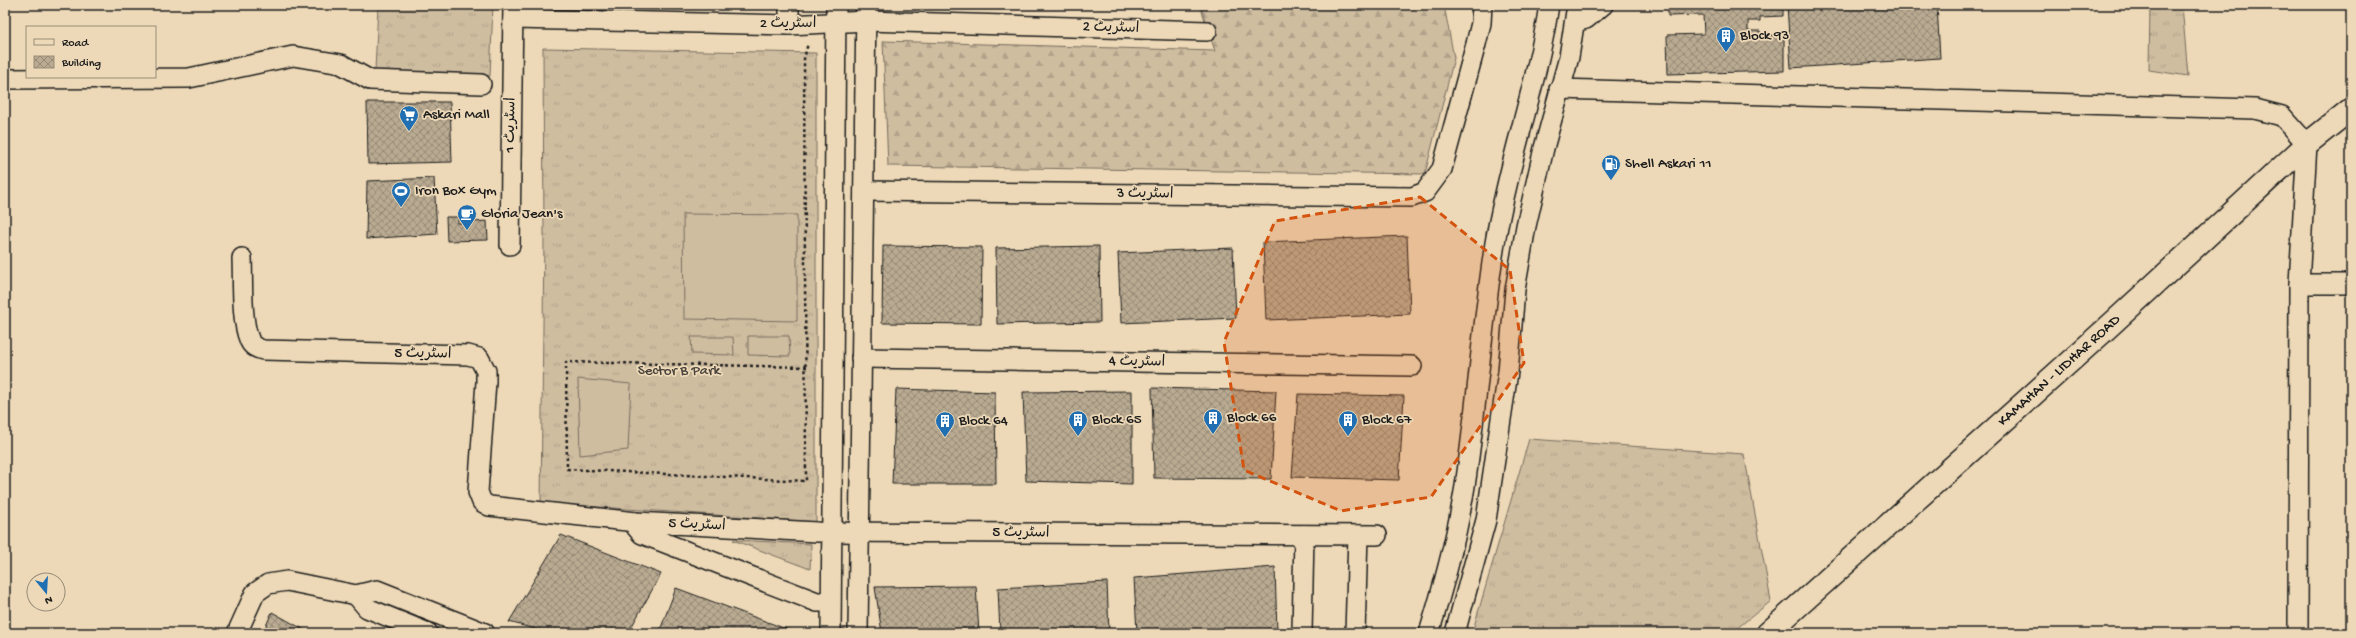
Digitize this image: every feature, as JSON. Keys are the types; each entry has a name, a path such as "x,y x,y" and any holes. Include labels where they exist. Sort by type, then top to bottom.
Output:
{"main road":[{"name":"KAMAHAN - LIDHAR ROAD","path":"1768,633 2100,336 2308,144 2351,109"}],"street":[{"path":"788,25 789,5"},
{"name":"اسٹریٹ 3","path":"864,191 1412,197 1425,192 1442,169 1478,37 1482,5"},
{"path":"1429,633 1455,538 1472,433 1495,243 1507,182 1544,36 1549,5"},
{"path":"1455,633 1486,520 1497,435 1508,372 1515,290 1526,226 1559,89 1569,57 1576,14 1586,20 1603,5"},
{"name":"اسٹریٹ 2","path":"513,12 788,25 822,24 836,13 866,13 1207,31"},
{"name":"اسٹریٹ 1","path":"510,245 513,12"},
{"path":"831,633 830,602 833,533 836,13"},
{"path":"858,633 858,532 866,13"},
{"path":"5,79 189,78 293,56 341,64 370,80 481,84"},
{"path":"1559,89 2255,109 2282,116 2308,144 2299,284 2298,633"},
{"name":"اسٹریٹ 5","path":"242,258 246,325 249,340 254,347 263,350 468,355 479,358 486,371 486,382 478,492 482,502 489,506 636,522 833,533 1377,535"},
{"path":"2299,284 2351,284"},
{"name":"اسٹریٹ 4","path":"861,358 1412,366"},
{"path":"1472,433 1497,435"},
{"path":"636,522 636,527 642,534 817,602 830,602"},
{"path":"1302,633 1304,535"},
{"path":"1355,633 1358,535"},
{"path":"237,633 255,593 268,584 287,581 356,595 377,590 485,633"},
{"path":"356,595 367,608 428,633"}],"path":[{"path":"807,367 566,362 567,469 806,481 807,367 804,59 808,41"}],"highlighted area":[{"path":"1420,197 1510,270 1524,363 1431,497 1341,511 1244,470 1224,342 1275,221"}],"green space":[{"path":"378,5 493,5 490,76 375,71"},
{"path":"1200,5 1444,5 1454,58 1425,174 888,166 883,41 1215,51"},
{"path":"2150,5 2182,5 2188,76 2149,70"},
{"name":"Sector B Park","path":"543,48 816,53 816,522 541,503 544,238"},
{"path":"683,214 797,215 797,321 684,319"},
{"path":"748,336 789,336 790,356 748,355"},
{"path":"691,337 733,337 734,355 692,354"},
{"path":"578,379 631,384 628,450 580,455"},
{"path":"1529,439 1744,454 1771,601 1731,633 1472,633"},
{"path":"733,540 811,544 810,569"}],"building":[{"name":"Block 93","path":"1668,5 1783,5 1783,16 1760,17 1760,21 1748,21 1748,31 1760,31 1761,35 1784,35 1784,71 1668,74 1667,35 1704,34 1703,15 1668,16"},
{"path":"1787,5 1937,5 1940,58 1791,68"},
{"name":"Askari Mall","path":"367,102 450,102 452,162 368,164"},
{"name":"Iron Box Gym","path":"434,178 437,234 366,239 367,181"},
{"name":"Gloria Jean's","path":"446,217 458,217 458,223 464,223 464,218 473,217 473,222 487,221 488,240 447,241"},
{"path":"1407,236 1410,314 1266,320 1263,242"},
{"path":"883,246 982,247 981,324 882,323"},
{"path":"1099,246 1100,322 997,324 996,248"},
{"path":"1233,248 1236,318 1121,323 1118,253"},
{"name":"Block 66","path":"1152,388 1276,391 1271,479 1154,478"},
{"name":"Block 64","path":"896,389 995,392 996,484 892,484"},
{"name":"Block 65","path":"1132,391 1132,484 1026,481 1023,392"},
{"name":"Block 67","path":"1298,394 1404,396 1399,480 1292,477"},
{"path":"561,535 661,574 628,633 550,633 509,622"},
{"path":"1275,567 1277,633 1137,633 1134,578"},
{"path":"1107,582 1109,633 1000,633 998,588"},
{"path":"976,586 979,633 882,633 875,587"},
{"path":"676,588 797,633 659,633"},
{"path":"272,612 310,633 263,633"}],"place":[{"name":"Block 93","path":"1726,53"},
{"name":"Askari Mall","path":"409,132"},
{"name":"Shell Askari 11","path":"1611,181"},
{"name":"Iron Box Gym","path":"401,208"},
{"name":"Gloria Jean's","path":"467,231"},
{"name":"Block 66","path":"1213,435"},
{"name":"Block 65","path":"1078,437"},
{"name":"Block 67","path":"1348,437"},
{"name":"Block 64","path":"945,438"}]}
